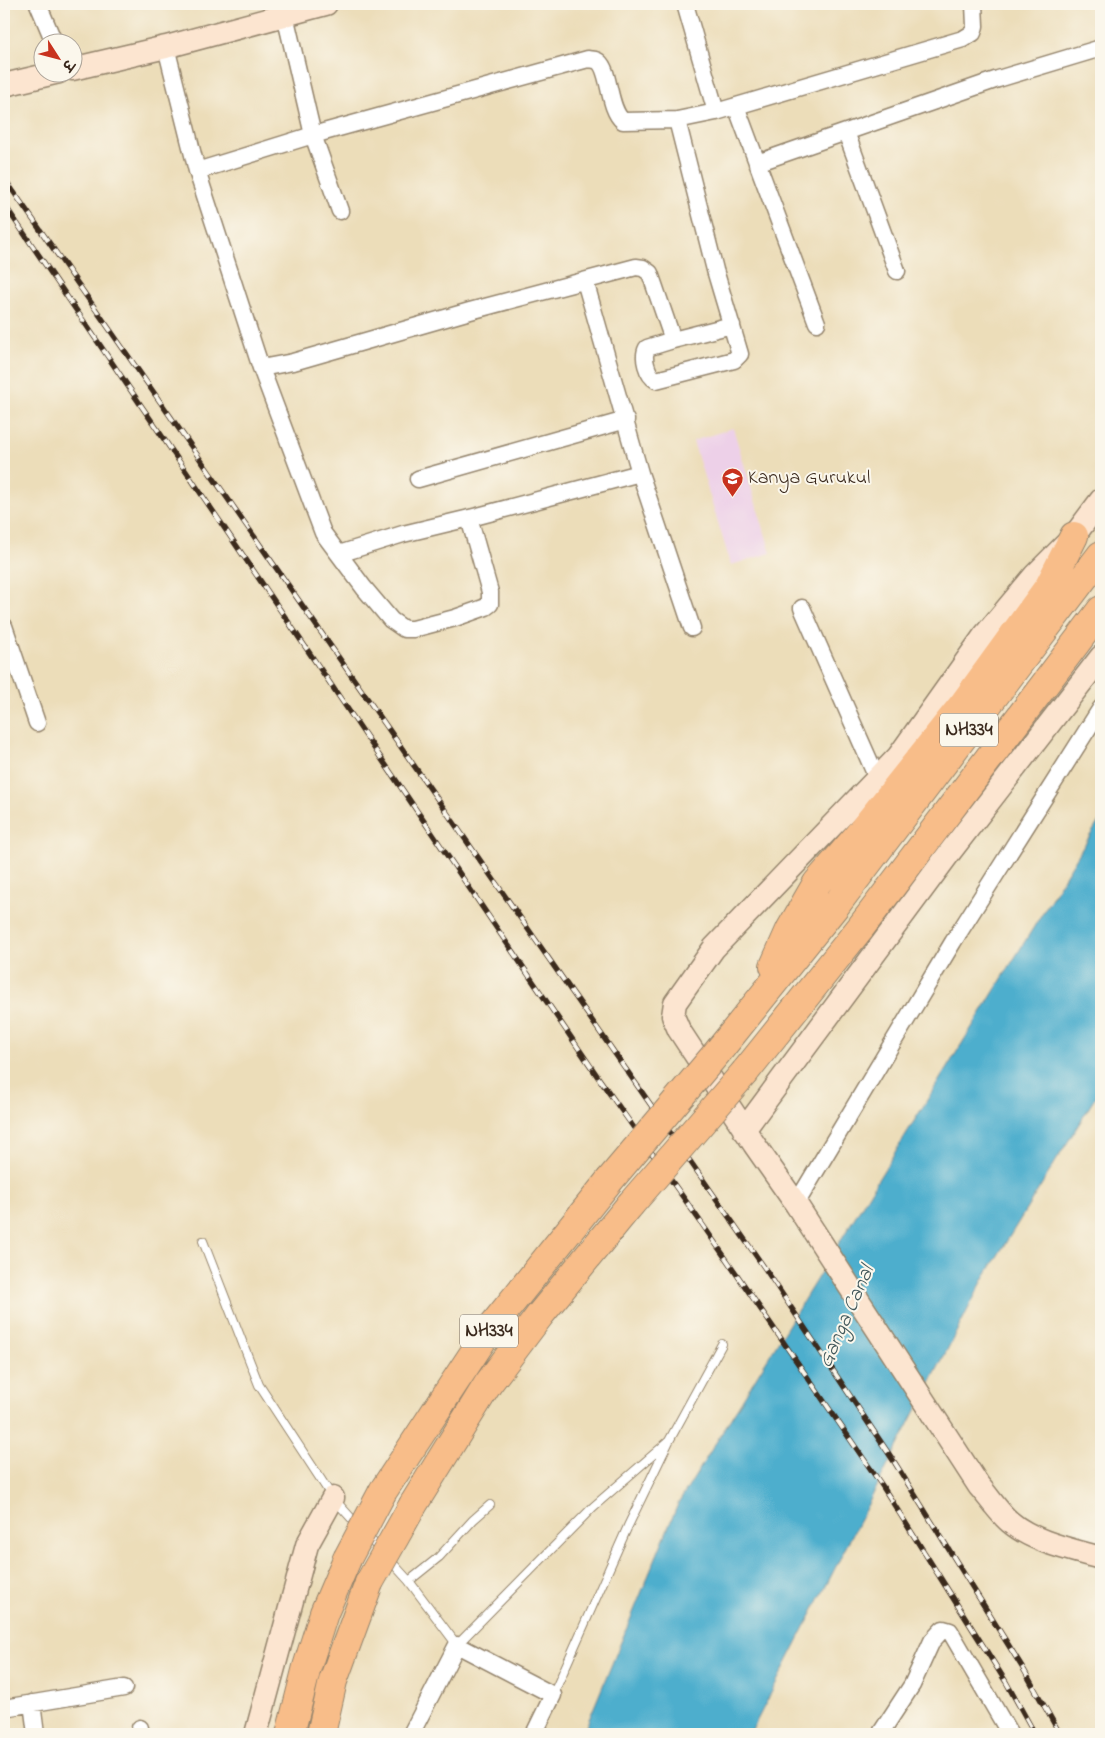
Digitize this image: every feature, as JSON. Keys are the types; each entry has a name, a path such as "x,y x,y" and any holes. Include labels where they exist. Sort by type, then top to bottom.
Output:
{"highway":[{"path":"759,1000 790,930 817,883 856,838 964,704 1049,586 1074,536"},
{"name":"NH334","path":"290,1734 307,1667 324,1613 347,1559 383,1491 487,1333 609,1181 721,1048 836,904 1101,555"},
{"name":"NH334","path":"321,1734 334,1681 369,1583 413,1506 488,1384 540,1315 630,1205 746,1072 862,927 1101,610"}],"street":[{"path":"38,4 50,32"},
{"path":"82,67 166,48 326,4"},
{"path":"685,4 716,112"},
{"path":"197,171 313,135 588,59 595,60 602,65 614,106 623,121 677,120 716,112 963,39 973,32 975,26 974,4"},
{"path":"285,15 313,135 340,211"},
{"path":"166,48 197,171 261,368 323,533 364,588 391,620 404,629 413,629 455,618 490,604 491,599 469,518"},
{"path":"757,163 998,79 1101,48"},
{"path":"4,85 32,78"},
{"path":"736,106 817,323"},
{"path":"677,120 715,270 732,325 740,351 737,359 656,380 652,378 644,354 648,348 732,325"},
{"path":"846,132 897,271"},
{"path":"261,368 293,362 470,311 636,268 643,268 650,273 673,340"},
{"path":"584,281 640,472 692,628"},
{"path":"418,479 626,420"},
{"path":"338,554 403,534 640,472"},
{"path":"1101,500 1074,536 1035,576 984,636 898,757 714,948 675,1003 673,1016 679,1030 744,1130 801,1211 980,1486 1010,1522 1047,1543 1101,1558"},
{"path":"802,608 877,778"},
{"path":"4,626 37,723"},
{"path":"744,1130 950,852 1101,657"},
{"path":"801,1211 953,942 1101,708"},
{"path":"256,1734 307,1545 333,1498"},
{"path":"880,1734 912,1685 932,1641 943,1629 950,1631 1010,1734"},
{"path":"412,1734 457,1645 554,1695 534,1734"},
{"path":"4,1708 124,1688"},
{"path":"32,1703 36,1734"}],"lane":[{"path":"203,1241 260,1385 333,1498 409,1581 457,1645 594,1506 669,1440"},
{"path":"554,1695 628,1526 669,1440 722,1344"},
{"path":"409,1581 439,1557 473,1520 490,1505"}],"shaded area":[{"name":"Kanya Gurukul","path":"733,428 771,553 731,565 693,441"}],"water":[{"name":"Ganga Canal","path":"1101,818 1101,1088 984,1278 750,1734 583,1734 678,1504"}],"railway":[{"path":"4,178 766,1270 895,1463 1024,1670 1060,1734"},
{"path":"4,204 600,1080 700,1221 883,1487 1006,1682 1035,1734"}],"place":[{"name":"Kanya Gurukul","path":"732,497"}]}
